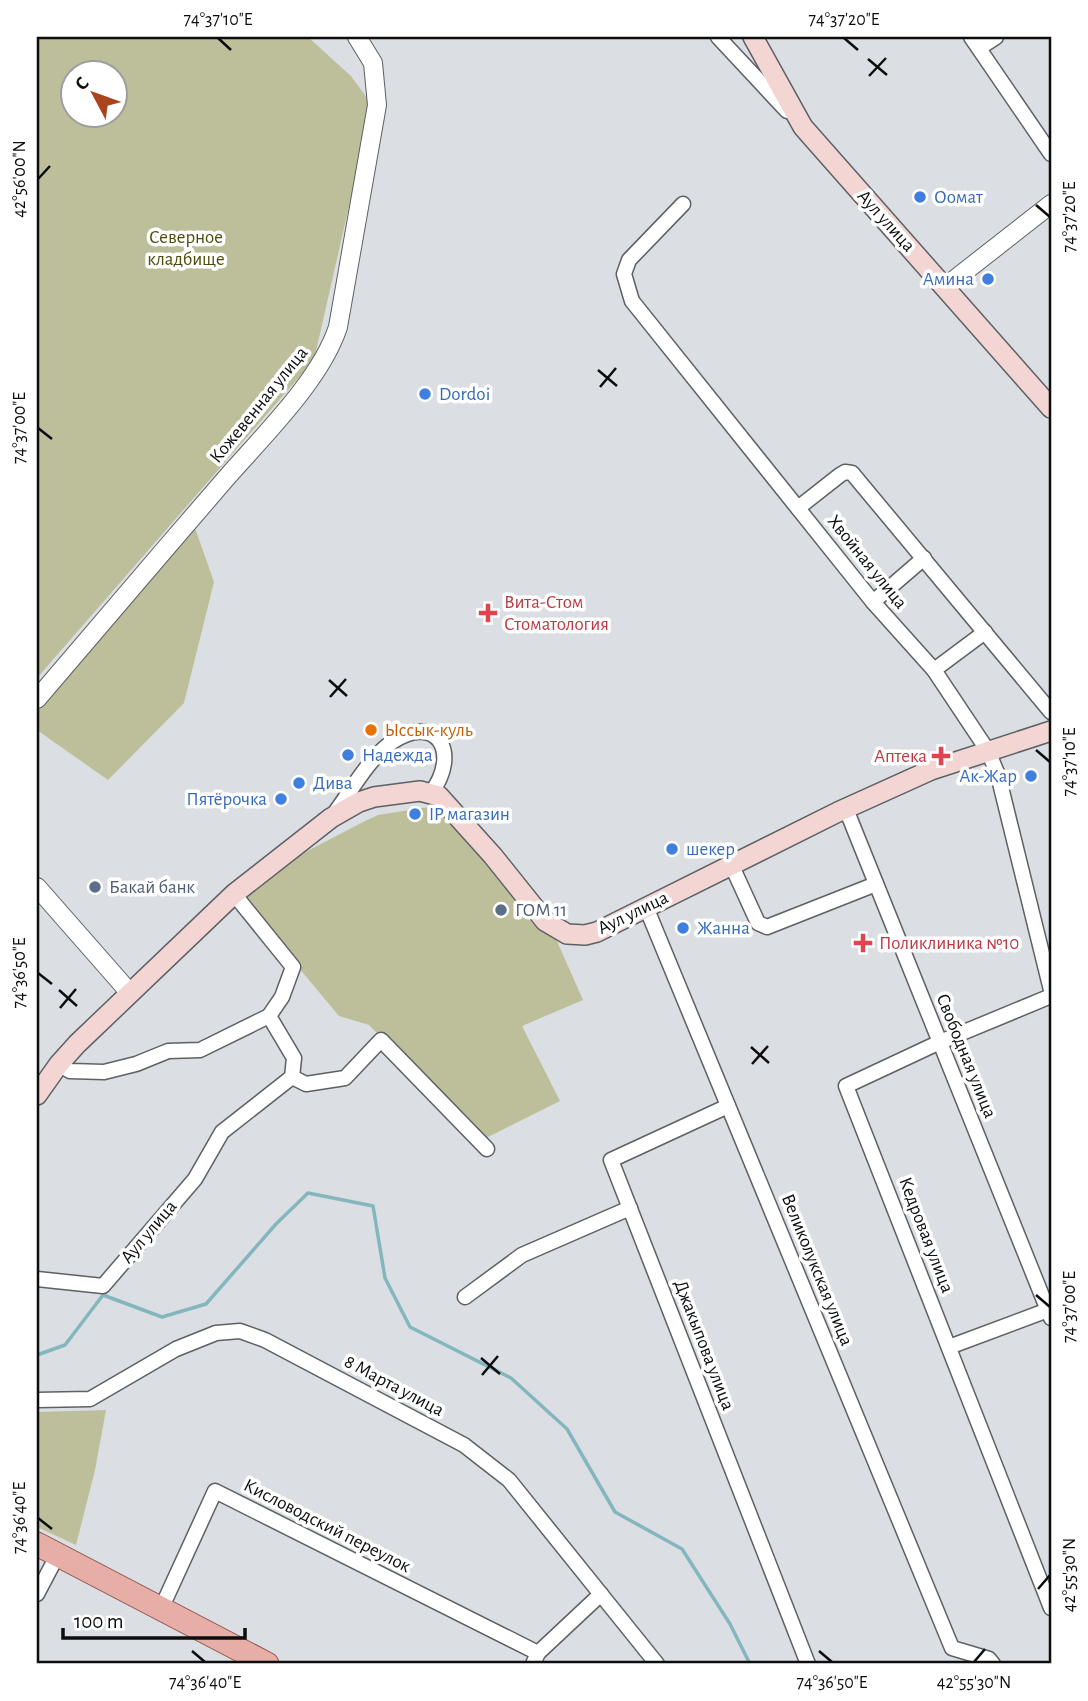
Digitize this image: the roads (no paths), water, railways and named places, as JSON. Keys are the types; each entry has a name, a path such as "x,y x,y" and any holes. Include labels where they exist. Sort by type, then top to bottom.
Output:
{"main road":[{"path":"753,37 803,127"},
{"name":"Аул улица","path":"803,127 1051,408"},
{"name":"Аул улица","path":"431,793 447,803 545,921 560,932 585,935 597,932 732,864 931,770 1051,731"},
{"path":"37,1096 59,1064 130,993 234,894 285,852 331,818 359,802 413,791 431,793"},
{"path":"37,1544 267,1664"}],"street":[{"name":"Кожевенная улица","path":"37,699 270,427 328,354 338,327 377,105 373,63 357,37"},
{"name":"Аул улица","path":"718,37 803,127"},
{"path":"996,37 975,43 1051,154"},
{"name":"Хвойная улица","path":"683,204 629,260 624,274 632,301 873,602 934,670 988,751 998,775 1051,990"},
{"path":"945,287 1051,204"},
{"path":"798,508 840,475 845,472 852,473 1051,712"},
{"path":"873,602 924,558"},
{"path":"934,670 985,632"},
{"path":"331,818 373,760 393,741 408,734 421,732 432,735 440,741 445,750 443,771 431,793"},
{"name":"Свободная улица","path":"846,809 1050,1314"},
{"path":"732,864 758,923 767,926 876,884"},
{"path":"37,887 130,993"},
{"path":"59,1064 70,1071 104,1072 136,1064 168,1051 200,1051 269,1016 282,997 293,967 234,894"},
{"name":"Великолукская улица","path":"646,907 952,1648 989,1659 993,1664"},
{"name":"Кедровая улица","path":"1051,996 940,1042 846,1086 1051,1608"},
{"path":"269,1016 295,1058 292,1077 306,1084 345,1078 382,1040 487,1149"},
{"name":"Аул улица","path":"37,1279 103,1286 195,1179 222,1132 292,1077"},
{"name":"Джакыпова улица","path":"728,1106 611,1160 808,1664"},
{"path":"465,1297 522,1255 630,1208"},
{"path":"949,1347 1050,1314"},
{"name":"8 Марта улица","path":"37,1400 90,1399 176,1349 216,1333 240,1331 264,1340 464,1445 509,1480 657,1664"},
{"name":"Кисловодский переулок","path":"161,1609 215,1492 536,1658"},
{"path":"37,1594 57,1556"},
{"path":"536,1658 601,1594"}],"waterway":[{"path":"37,1355 65,1345 103,1295 162,1317 206,1304 276,1224 308,1193 373,1206 385,1278 410,1327 511,1378 567,1429 615,1512 682,1549 730,1624 750,1664"}],"place":[{"name":"Оомат","path":"920,197"},
{"name":"Амина","path":"988,279"},
{"name":"Dordoi","path":"425,394"},
{"name":"Вита-Стом Стоматология","path":"488,613"},
{"name":"Ыссык-куль","path":"371,730"},
{"name":"Надежда","path":"348,755"},
{"name":"Аптека","path":"941,756"},
{"name":"Ак-Жар","path":"1031,776"},
{"name":"Дива","path":"299,783"},
{"name":"Пятёрочка","path":"281,799"},
{"name":"IP магазин","path":"415,814"},
{"name":"шекер","path":"672,849"},
{"name":"Бакай банк","path":"95,887"},
{"name":"ГОМ 11","path":"501,910"},
{"name":"Жанна","path":"683,928"},
{"name":"Поликлиника №10","path":"863,943"}],"park label":[{"name":"Северное кладбище","path":"186,248"}]}
